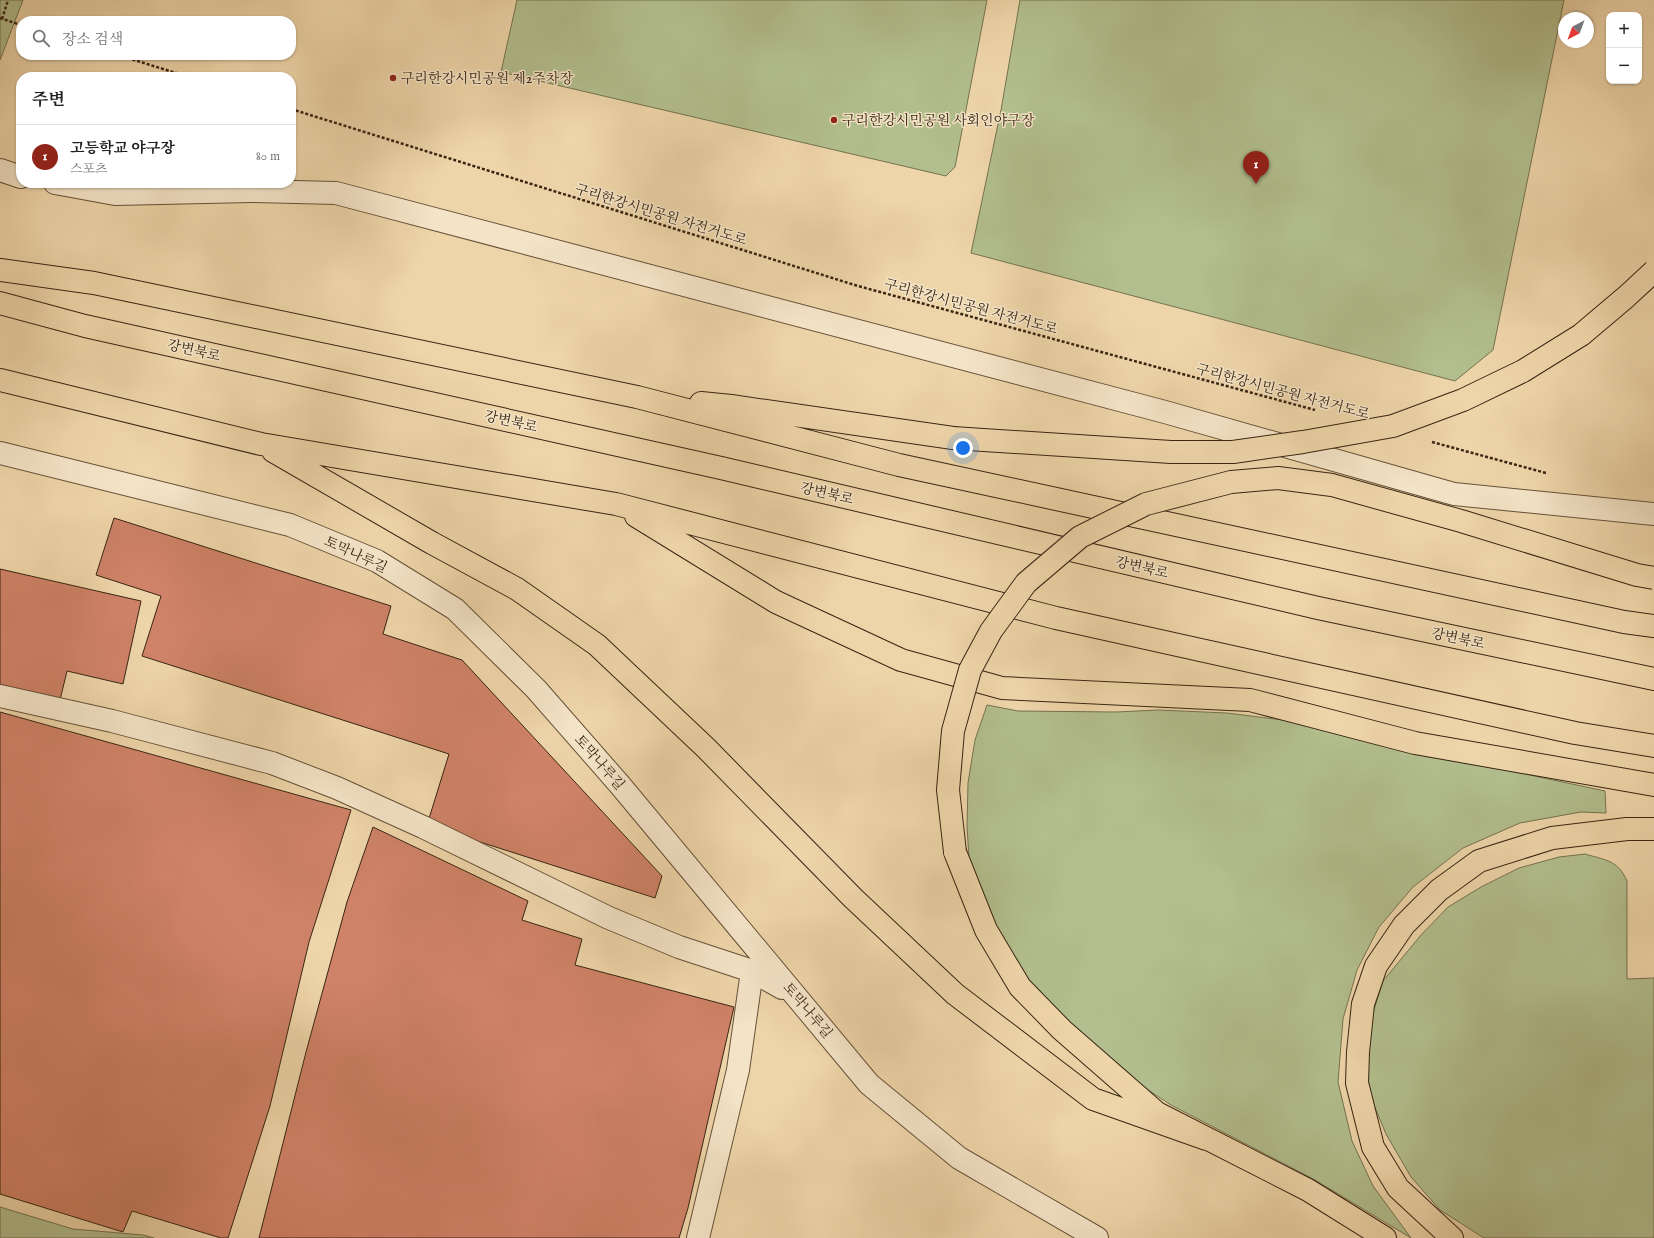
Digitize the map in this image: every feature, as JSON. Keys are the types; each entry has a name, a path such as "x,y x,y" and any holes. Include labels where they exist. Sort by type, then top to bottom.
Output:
{"highway":[{"path":"0,270 94,283 637,397 899,465 1624,622 1654,626"},
{"path":"637,397 731,406 954,438 1171,452 1233,452 1303,442 1393,426 1463,400 1523,372 1581,335 1626,297 1654,270"},
{"name":"강변북로","path":"0,303 85,326 721,468 1318,608 1654,680"},
{"path":"0,380 261,444 616,504 1056,618 1575,733 1654,746"},
{"path":"261,444 432,543 517,589 597,645 706,748 853,898 955,994 1093,1099 1206,1139"},
{"path":"1385,1238 1308,1190 1157,1113 1062,1030 1020,987 986,930 954,852 948,790 953,731 970,670 991,631 1026,583 1080,537 1146,504 1231,482 1278,478 1332,485 1462,521 1637,575 1654,578"},
{"path":"616,504 776,602 901,660 1002,688 1250,700 1416,742 1654,785"},
{"path":"1452,1238 1398,1188 1373,1147 1357,1083 1358,1052 1364,1004 1376,966 1404,925 1439,890 1479,861 1552,838 1627,829 1654,829"}],"street":[{"path":"0,170 16,175"},
{"path":"82,188 115,194 252,191 336,193 1166,412 1454,494 1654,514"},
{"name":"토막나루길","path":"0,453 290,525 377,561 455,609 536,689 620,785 869,1084 959,1158 1097,1238"},
{"path":"0,696 112,721 272,763 337,788 609,918 679,947 752,970 798,998"},
{"path":"698,1238 738,1070 752,970"}],"path":[{"path":"8,0 1,19 16,24"},
{"path":"134,60 173,72"},
{"name":"구리한강시민공원 자전거도로","path":"296,111 858,286 1321,412"},
{"path":"1429,442 1552,475"}],"green space":[{"path":"0,0 23,0 16,16 0,60"},
{"name":"구리한강시민공원 사회인야구장","path":"517,0 987,0 955,167 946,176 501,72"},
{"path":"1020,0 1564,0 1562,12 1558,12 1558,30 1493,350 1455,381 971,253 1001,110"},
{"path":"987,705 1018,711 1116,712 1158,710 1227,713 1283,720 1417,751 1605,791 1606,813 1581,812 1520,823 1463,848 1413,887 1379,927 1357,970 1343,1019 1338,1082 1352,1141 1373,1186 1411,1238 1315,1180 1171,1105 1107,1063 1054,1017 999,941 970,872 967,827 968,783 975,740"},
{"path":"1585,854 1605,860 1615,865 1627,881 1627,979 1654,978 1654,1238 1484,1238 1440,1210 1411,1177 1386,1134 1371,1098 1365,1060 1372,1016 1383,981 1421,935 1448,907 1481,887 1519,868 1559,857"},
{"path":"0,1207 73,1229 143,1235 154,1238 0,1238"}],"building":[{"path":"114,518 391,606 383,634 462,660 662,876 655,898 427,825 449,754 142,656 161,596 96,575"},
{"path":"0,569 141,601 123,684 67,671 60,700 0,686"},
{"path":"0,712 351,810 309,942 270,1106 228,1238 221,1238 132,1211 123,1232 0,1194"},
{"path":"373,827 528,901 522,920 582,939 575,965 734,1007 688,1208 679,1238 259,1238 306,1052 347,902"}],"place":[{"name":"구리한강시민공원 제2주차장","path":"393,78"},
{"name":"구리한강시민공원 사회인야구장","path":"834,120"},
{"name":"고등학교 야구장","path":"1256,184"}]}
